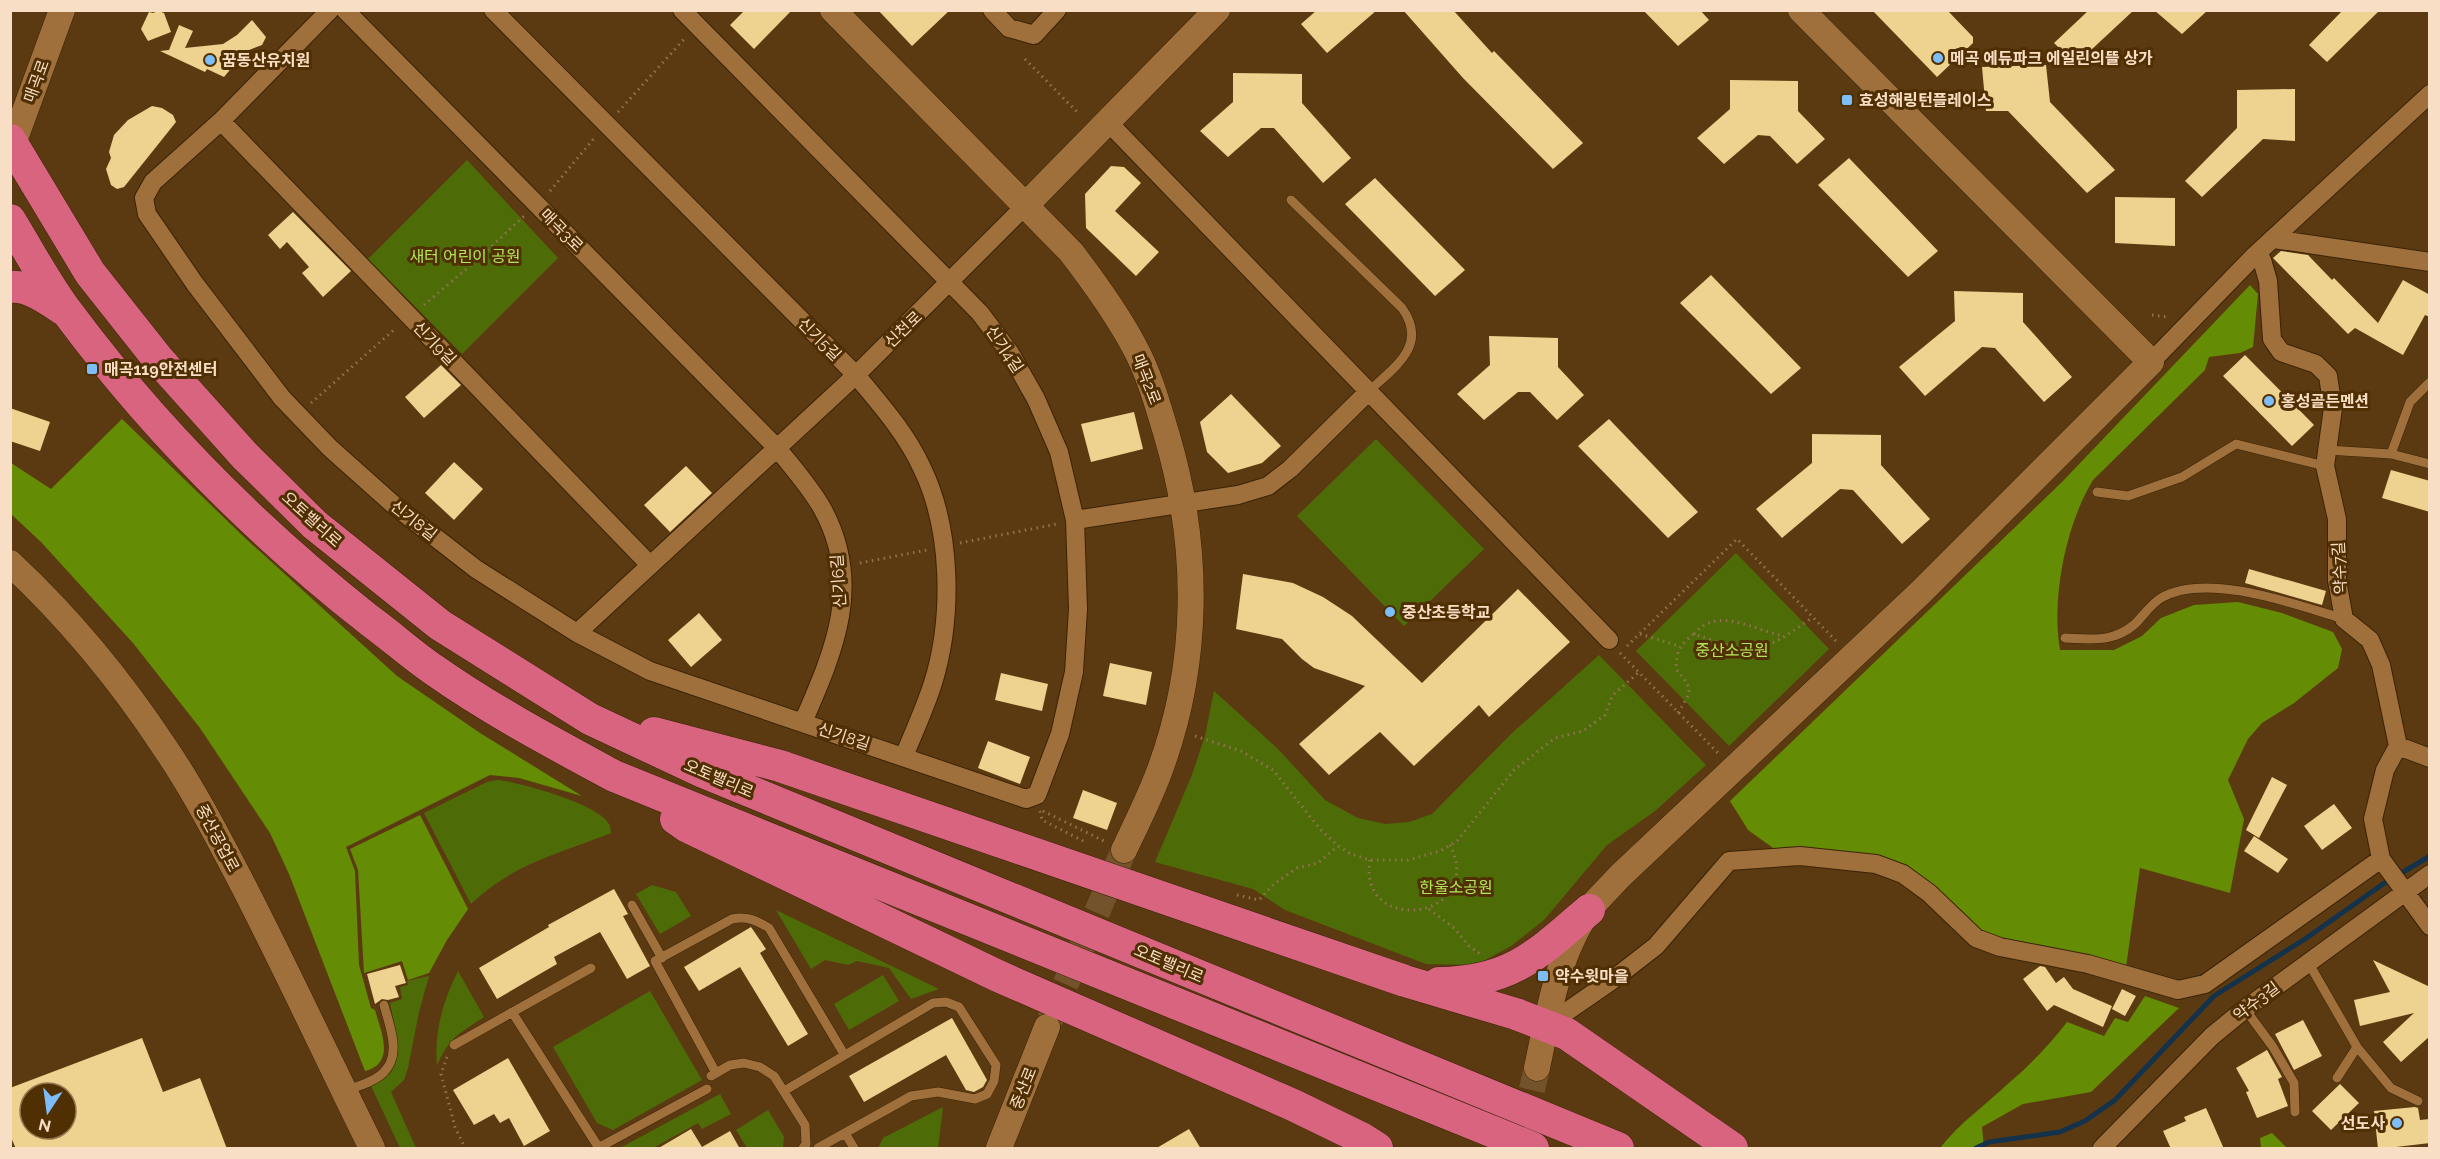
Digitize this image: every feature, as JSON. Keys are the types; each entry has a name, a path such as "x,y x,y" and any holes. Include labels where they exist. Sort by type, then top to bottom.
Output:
{"highway":[{"name":"오토밸리로","path":"11,146 90,273 158,358 253,464 315,525 440,625 590,719 703,772 1618,1149"},
{"name":"오토밸리로","path":"10,220 67,311 138,401 191,461 246,516 315,577 433,669 515,722 614,776 1533,1149"},
{"path":"10,286 41,295 67,311"},
{"path":"590,719 668,736 780,766 1405,981 1516,1014 1568,1034 1732,1149"},
{"path":"614,776 686,826 998,976 1293,1105 1363,1139 1377,1149"},
{"path":"1405,981 1432,984 1479,981 1510,970 1537,956 1589,910"}],"street":[{"name":"매곡로","path":"11,146 62,10"},
{"name":"신기8길","path":"330,10 221,121 153,182 144,198 147,214 195,284 282,398 330,448 395,506 476,569 577,633 650,671 1031,797"},
{"name":"매곡3로","path":"345,10 778,449"},
{"name":"신기5길","path":"493,10 856,375 894,422 922,468 939,516 944,546 946,589 943,632 933,682 904,756"},
{"name":"신기4길","path":"682,10 951,282 980,314 1010,353 1036,399 1059,452 1075,520 1078,609 1074,672 1060,734 1031,797"},
{"name":"매곡2로","path":"833,10 1077,261 1104,295 1135,348 1159,410 1184,502 1192,567 1190,628 1184,682 1159,773 1116,847"},
{"path":"992,10 1009,28 1034,36 1057,10"},
{"name":"신천로","path":"577,633 856,375 951,282 1217,10"},
{"path":"1801,10 2151,362"},
{"path":"1537,1068 1546,1026 1571,941 1589,910 1620,876 1921,592 2255,255 2423,112 2430,94"},
{"name":"신기9길","path":"221,121 650,565"},
{"path":"1107,121 1614,647"},
{"path":"2274,238 2430,262"},
{"name":"약수7길","path":"2255,255 2262,260 2268,281 2268,310 2272,339 2281,352 2316,364 2328,376 2333,408 2326,458 2337,519 2337,580 2344,619 2370,640 2381,665 2398,746"},
{"path":"1075,520 1238,495 1268,486 1290,469 1368,392"},
{"name":"신기6길","path":"778,449 822,508 833,536 841,567 842,602 839,630 829,662 803,722"},
{"name":"중산공업로","path":"13,572 92,650 166,749 208,818 247,892 372,1149"},
{"path":"2430,758 2398,746 2385,770 2373,819 2381,859 2430,926"},
{"path":"1546,1026 1611,981 1656,946 1729,861 1800,856 1876,864 1903,874 1929,893 1976,938 2000,947 2088,964 2178,990 2205,984 2381,859"},
{"name":"약수3길","path":"2102,1149 2212,1036 2308,962 2430,874"},
{"name":"중산로","path":"999,1149 1047,1027"}],"lane":[{"path":"1291,200 1402,308 1410,319 1413,331 1405,357 1368,392"},
{"path":"2391,454 2410,402 2430,382"},
{"path":"2097,492 2128,496 2182,477 2236,444 2326,458 2391,454 2430,464"},
{"path":"2065,638 2108,639 2132,626 2161,598 2190,589 2226,588 2344,619"},
{"path":"632,904 662,958"},
{"path":"803,1149 806,1143 805,1125 774,1076 744,1063 730,1065 714,1074 655,961 732,919 744,917 758,921 769,928 844,1054"},
{"path":"2308,962 2357,1047 2391,1088 2418,1101"},
{"path":"454,1045 591,968"},
{"path":"784,1091 933,1003 946,1002 959,1007 996,1065 994,1081 987,1094 975,1099 938,1092 911,1096 818,1149"},
{"path":"344,1092 380,1076 390,1063 394,1040 384,1005"},
{"path":"2245,1009 2273,1047 2294,1083 2295,1112"},
{"path":"512,1012 598,1148 707,1089"},
{"path":"2337,1078 2357,1047"},
{"path":"845,1133 854,1149"}],"path":[{"path":"614,116 687,36"},
{"path":"1025,59 1079,114"},
{"path":"546,195 599,133"},
{"path":"419,309 528,213"},
{"path":"2152,315 2168,317"},
{"path":"298,414 402,323"},
{"path":"1614,647 1640,634 1737,539 1840,645"},
{"path":"1694,634 1734,648 1748,650 1765,648 1813,617"},
{"path":"1678,713 1690,692 1689,685 1676,669 1676,656 1679,646 1700,627 1726,620 1740,622 1766,633 1786,636"},
{"path":"1640,634 1679,646"},
{"path":"1613,660 1614,647"},
{"path":"1614,647 1723,759"},
{"path":"1195,736 1241,751 1273,770 1286,783 1320,829 1338,846 1351,854 1370,860 1408,860 1440,851 1457,841 1514,770 1555,738 1583,730 1605,715 1612,696 1639,672"},
{"path":"1031,797 1039,810 1116,847"},
{"path":"1370,860 1369,869 1372,882 1378,895 1388,904 1408,911 1429,909 1441,902 1450,891 1456,878 1457,864 1450,845"},
{"path":"1259,900 1274,884 1297,868 1318,863 1338,846"},
{"path":"1429,909 1454,928 1469,946 1484,956"},
{"path":"454,1045 443,1064 441,1074 455,1127 465,1149"}],"green space":[{"name":"새터 어린이 공원","path":"467,160 558,258 462,354 368,259"},
{"path":"2250,285 2258,294 2253,347 2240,353 2209,357 2205,370 2093,480 2083,498 2068,539 2059,585 2058,608 2060,650 2114,650 2142,636 2161,618 2194,605 2238,602 2282,613 2333,632 2342,649 2338,668 2294,703 2262,723 2248,739 2228,780 2244,819 2230,893 2140,868 2126,967 2004,939 1979,930 1932,886 1776,850 1748,830 1730,801 2062,482"},
{"path":"122,419 244,537 397,676 480,733 582,796 519,778 490,775 346,847 355,871 359,965 371,1008 375,1010 384,1046 380,1061 375,1067 365,1071 289,874 270,833 200,728 133,643 41,542 11,514 11,463 51,489"},
{"path":"1376,439 1484,549 1404,626 1297,516"},
{"name":"중산소공원","path":"1736,553 1829,649 1729,746 1636,651"},
{"name":"한울소공원","path":"1599,655 1706,765 1655,811 1607,845 1544,920 1511,946 1476,965 1426,964 1285,910 1253,889 1155,862 1192,775 1205,736 1214,691 1278,749 1325,800 1358,818 1385,824 1409,822 1432,814 1510,735"},
{"path":"497,780 558,795 575,802 602,816 609,824 611,833 521,869 504,878 471,904 424,813 487,782"},
{"path":"420,815 468,909 447,940 429,973 408,980 402,961 364,973 358,870 350,849"},
{"path":"652,885 676,892 691,916 660,934 636,894"},
{"path":"776,910 939,989 911,999 889,968 857,961 848,965 825,960 811,969"},
{"path":"458,971 484,1017 461,1032 451,1042 437,1066 438,1028 448,994"},
{"path":"883,975 899,1001 849,1030 834,1004"},
{"path":"429,976 408,1068 404,1080 391,1092 416,1148 400,1148 371,1086 383,1079 396,1062 397,1039 390,1003 402,999 400,987 408,985 407,981"},
{"path":"650,991 702,1080 613,1130 597,1123 553,1047"},
{"path":"2145,996 2179,1008 2091,1092 2023,1104 1982,1127 1984,1148 1940,1148 1965,1122 2033,1061 2067,1022 2104,1036 2115,1018 2128,1022"},
{"path":"720,1094 731,1114 702,1129 698,1123 653,1148 620,1148"},
{"path":"943,1107 938,1148 878,1148 883,1138"},
{"path":"768,1110 784,1137 783,1148 747,1148 736,1130"},
{"path":"2272,1133 2287,1148 2261,1148 2260,1138"}],"building":[{"path":"745,10 792,10 754,49 730,25"},
{"path":"878,10 950,10 912,46"},
{"path":"1317,10 1377,10 1327,53 1301,24"},
{"path":"1403,10 1453,10 1492,53 1494,51 1583,143 1553,169 1463,78"},
{"path":"1643,10 1700,10 1709,20 1678,46"},
{"name":"메곡 에듀파크 에일린의뜰 상가","path":"1872,10 1947,10 1973,37 1973,43 1937,77"},
{"path":"2089,10 2134,10 2076,64 2054,43"},
{"path":"2154,10 2208,10 2182,34"},
{"path":"2343,10 2380,10 2327,62 2309,45"},
{"path":"149,12 164,13 171,32 148,41 141,29"},
{"path":"252,20 266,37 262,45 244,52 246,62 233,66 224,77 207,69 205,72 160,51 169,50 179,25 193,31 185,48 223,44 237,35"},
{"path":"2046,65 2050,102 2115,170 2087,193 2008,111 1986,111 1982,67"},
{"path":"1233,73 1302,74 1302,103 1351,158 1323,183 1274,128 1261,128 1228,157 1200,131 1233,102"},
{"path":"1730,80 1798,81 1798,111 1825,139 1797,164 1770,136 1758,135 1724,164 1697,138 1730,109"},
{"path":"2295,89 2295,141 2263,139 2202,197 2185,181 2237,128 2237,90"},
{"path":"152,106 162,108 173,115 176,122 124,187 117,189 111,185 106,169 111,158 109,152 114,135 128,120"},
{"path":"1849,158 1938,251 1908,277 1818,185"},
{"path":"1111,166 1124,167 1141,183 1115,211 1159,252 1136,276 1086,228 1085,194"},
{"path":"1375,178 1465,270 1435,296 1345,204"},
{"path":"2115,197 2175,198 2175,246 2115,243"},
{"path":"293,212 351,271 323,297 302,273 309,267 287,242 280,249 268,235"},
{"path":"2281,251 2308,255 2378,323 2403,280 2430,295 2430,317 2425,315 2403,355 2355,328 2348,334 2273,258"},
{"path":"1711,275 1801,368 1771,394 1680,303"},
{"path":"1954,291 2023,293 2023,322 2072,377 2044,402 1995,348 1982,347 1925,396 1899,367 1955,321"},
{"path":"1489,336 1558,338 1558,367 1584,395 1557,420 1530,392 1518,392 1484,420 1457,394 1490,365"},
{"name":"홍성골든멘션","path":"2245,355 2314,425 2292,446 2223,376"},
{"path":"441,365 461,385 424,418 405,397"},
{"path":"1231,394 1281,446 1262,463 1228,473 1207,452 1200,422"},
{"path":"10,408 50,422 40,451 10,441"},
{"path":"1134,412 1143,449 1091,462 1081,424"},
{"path":"1609,419 1698,512 1668,538 1578,446"},
{"path":"1812,434 1881,435 1881,465 1930,519 1902,544 1853,490 1840,489 1782,538 1756,509 1812,463"},
{"path":"454,462 483,489 454,520 425,493"},
{"path":"686,466 712,493 670,532 644,505"},
{"path":"2391,470 2430,481 2430,512 2382,498"},
{"path":"2249,569 2326,591 2322,605 2245,583"},
{"path":"1243,574 1293,583 1323,597 1352,616 1422,683 1518,589 1570,642 1489,717 1479,705 1414,766 1380,732 1329,775 1299,744 1365,686 1314,668 1282,639 1236,629"},
{"path":"699,613 722,640 691,667 668,640"},
{"path":"1110,663 1152,672 1146,705 1103,696"},
{"path":"1001,673 1048,684 1042,711 995,700"},
{"path":"988,741 1030,757 1020,784 978,768"},
{"path":"2272,777 2287,785 2259,838 2246,830"},
{"path":"1083,790 1117,803 1107,830 1073,818"},
{"path":"2334,804 2352,828 2322,850 2304,826"},
{"path":"2254,836 2288,859 2278,873 2244,851"},
{"path":"614,889 628,914 623,916 650,966 627,979 600,932 554,957 557,964 497,999 479,968 549,927 548,925"},
{"path":"751,927 766,949 760,953 808,1034 788,1046 740,967 699,991 684,967"},
{"path":"2373,960 2430,987 2430,1036 2401,1062 2383,1042 2414,1013 2360,1026 2354,1000 2390,992"},
{"path":"400,965 406,983 395,986 399,997 382,999 375,1004 367,974"},
{"path":"2040,966 2045,967 2056,983 2064,977 2073,989 2112,1006 2103,1027 2054,1005 2047,1011 2023,979"},
{"path":"2122,989 2136,996 2125,1016 2112,1009"},
{"path":"952,1018 987,1080 983,1087 974,1092 966,1090 946,1055 864,1102 849,1076"},
{"path":"2303,1020 2322,1056 2294,1070 2275,1034"},
{"path":"142,1038 163,1092 200,1078 227,1149 16,1149 10,1135 10,1088 18,1085 18,1141 78,1141 78,1081 28,1081"},
{"path":"2267,1050 2282,1077 2278,1079 2288,1106 2257,1118 2246,1092 2249,1091 2236,1068"},
{"path":"508,1058 550,1131 524,1146 509,1118 500,1123 494,1114 474,1125 453,1090"},
{"path":"2340,1084 2359,1103 2331,1130 2312,1111"},
{"path":"2206,1108 2224,1149 2171,1149 2163,1131 2186,1121 2184,1117"},
{"name":"선도사","path":"2418,1108 2420,1120 2430,1119 2430,1143 2396,1147 2396,1149 2378,1149 2374,1111"},
{"path":"691,1129 702,1147 730,1131 740,1149 657,1149"},
{"path":"1189,1129 1201,1149 1155,1149"}],"waterway":[{"path":"1976,1148 1989,1142 2060,1132 2085,1121 2115,1100 2214,996 2305,939 2383,884 2430,856"}],"tunnel":[{"path":"1050,1020 1124,850"},
{"path":"1523,1128 1537,1068"}],"place":[{"name":"메곡 에듀파크 에일린의뜰 상가","path":"1938,58"},
{"name":"꿈동산유치원","path":"210,60"},
{"name":"효성해링턴플레이스","path":"1847,100"},
{"name":"매곡119안전센터","path":"92,369"},
{"name":"홍성골든멘션","path":"2269,401"},
{"name":"중산초등학교","path":"1390,612"},
{"name":"약수윗마을","path":"1543,976"},
{"name":"선도사","path":"2397,1123"}]}
